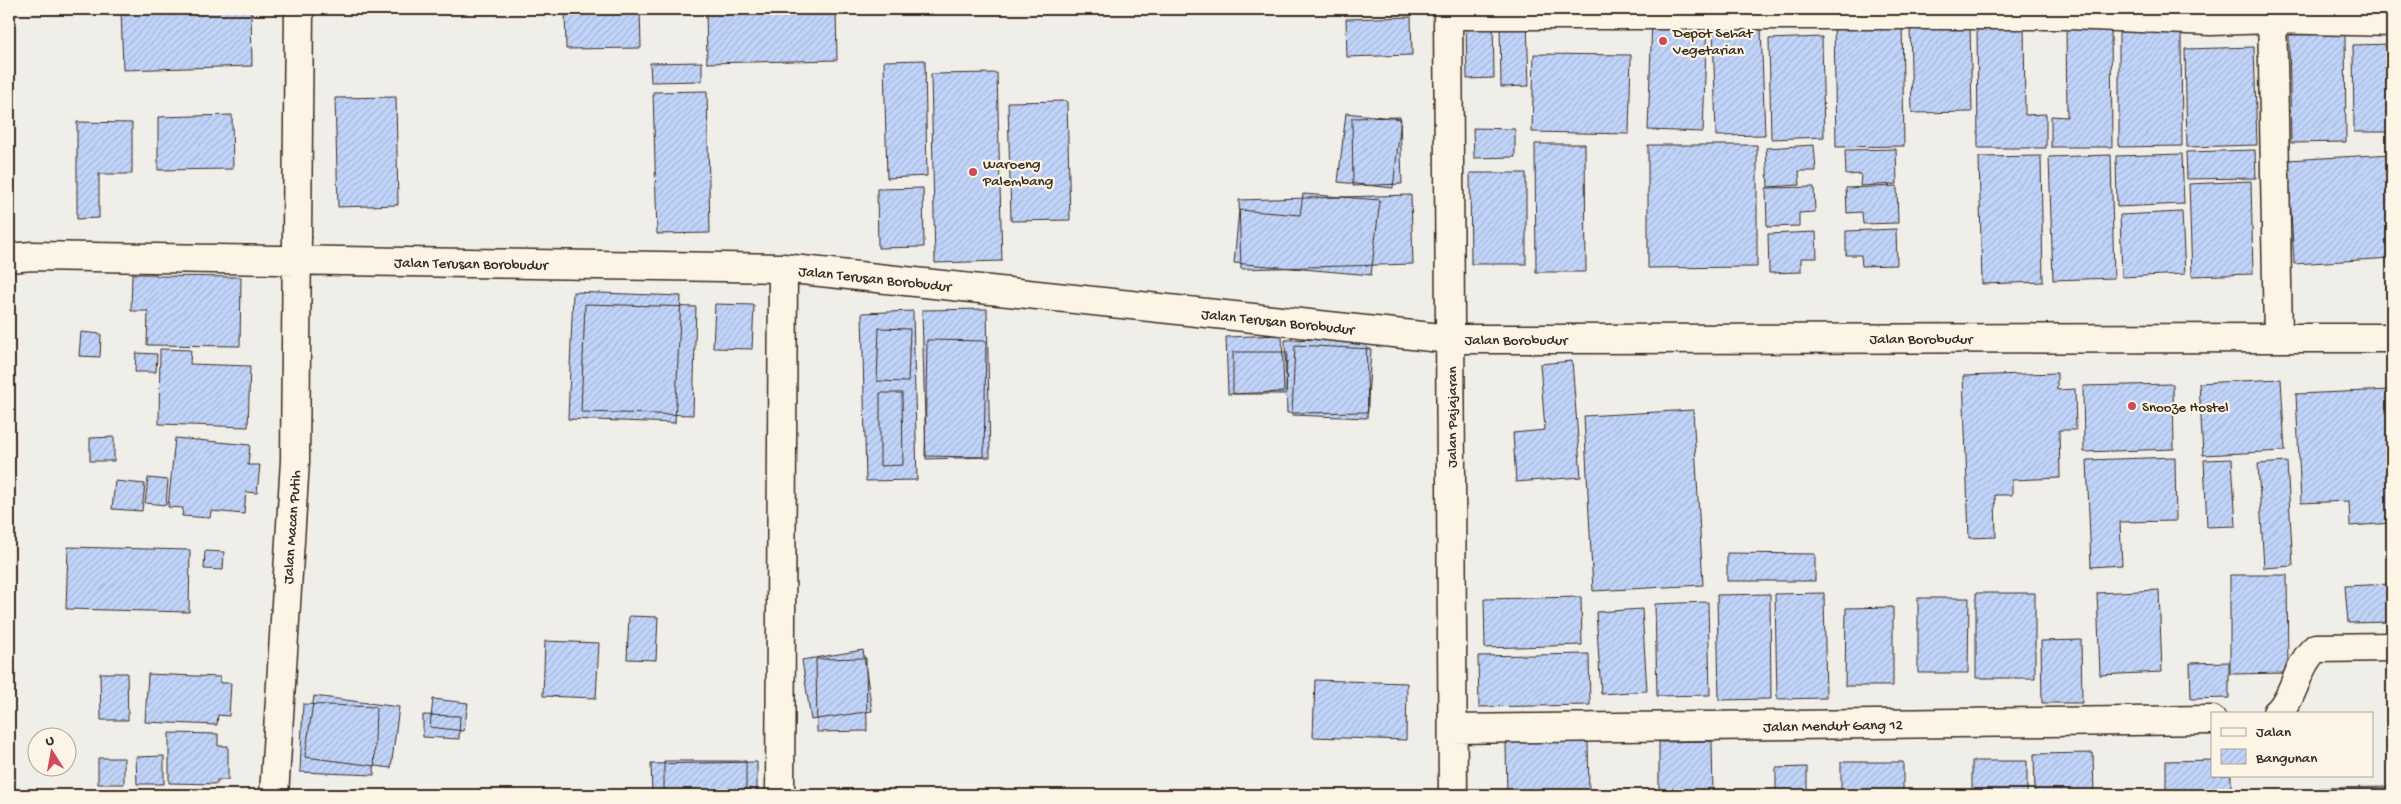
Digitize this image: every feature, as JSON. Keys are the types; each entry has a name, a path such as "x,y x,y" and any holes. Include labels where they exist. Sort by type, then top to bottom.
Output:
{"street":[{"name":"Jalan Macan Putih","path":"274,795 295,461 299,9"},
{"path":"1448,12 2069,15 2211,21 2272,14 2392,22"},
{"name":"Jalan Pajajaran","path":"1448,12 1453,795"},
{"path":"2272,14 2278,336"},
{"name":"Jalan Terusan Borobudur","path":"9,258 32,256 298,259 783,268 1450,339"},
{"path":"780,795 783,268"},
{"name":"Jalan Borobudur","path":"1450,339 2278,336 2392,338"},
{"path":"2278,712 2286,700 2306,656 2316,648 2392,646"},
{"name":"Jalan Mendut Gang 12","path":"1453,729 2211,720"}],"building":[{"path":"251,9 252,66 123,70 121,10"},
{"path":"565,9 640,9 641,48 566,49"},
{"path":"706,9 836,9 837,60 707,63"},
{"path":"1411,17 1412,55 1347,57 1346,19"},
{"path":"1652,18 1707,20 1703,132 1648,130"},
{"path":"1902,18 1904,146 1836,147 1834,20"},
{"path":"1493,19 1494,78 1467,79 1466,20"},
{"path":"2024,19 2025,115 2046,114 2046,148 1978,148 1977,20"},
{"path":"1500,20 1527,20 1529,86 1501,87"},
{"path":"1910,24 1970,24 1972,112 1912,113"},
{"path":"2111,24 2112,147 2051,147 2051,116 2067,117 2066,25"},
{"path":"1761,27 1765,135 1716,136 1713,28"},
{"path":"2119,32 2181,32 2182,146 2119,147"},
{"path":"2345,34 2346,142 2291,143 2289,35"},
{"path":"1822,37 1824,137 1771,139 1769,39"},
{"path":"2392,44 2392,132 2354,132 2353,45"},
{"path":"2254,47 2257,145 2187,147 2185,49"},
{"path":"1534,54 1631,55 1629,134 1532,132"},
{"path":"925,60 927,176 887,178 884,61"},
{"path":"702,62 702,81 651,82 650,63"},
{"path":"997,73 1002,261 935,263 931,74"},
{"path":"707,91 710,233 657,234 653,92"},
{"path":"396,97 398,205 338,207 335,98"},
{"path":"1067,101 1070,220 1011,221 1008,102"},
{"path":"1346,113 1401,119 1393,188 1338,182"},
{"path":"232,115 233,169 158,170 158,117"},
{"path":"1400,117 1402,184 1353,186 1352,118"},
{"path":"77,122 132,123 132,174 99,174 99,218 77,219"},
{"path":"1473,128 1515,129 1515,157 1474,158"},
{"path":"1535,144 1585,144 1586,272 1536,272"},
{"path":"1648,145 1757,145 1757,267 1648,268"},
{"path":"1814,145 1816,171 1799,171 1800,185 1768,187 1766,148"},
{"path":"1896,149 1897,184 1860,186 1861,174 1846,175 1845,150"},
{"path":"2255,150 2256,178 2187,179 2186,152"},
{"path":"2182,154 2184,204 2117,207 2116,156"},
{"path":"2392,154 2392,258 2294,264 2288,160"},
{"path":"2111,155 2114,278 2053,280 2049,157"},
{"path":"2041,156 2043,282 1982,284 1979,157"},
{"path":"1470,173 1526,173 1526,264 1471,264"},
{"path":"2251,181 2253,274 2192,276 2189,184"},
{"path":"1897,186 1898,223 1863,224 1862,212 1847,213 1846,188"},
{"path":"1814,187 1815,212 1799,213 1799,226 1767,227 1766,188"},
{"path":"923,188 924,247 878,248 877,189"},
{"path":"1303,194 1380,200 1371,275 1234,263 1239,210 1300,215"},
{"path":"1411,195 1413,264 1241,269 1239,200"},
{"path":"2182,212 2185,274 2122,277 2120,215"},
{"path":"1896,229 1897,265 1862,266 1861,255 1846,255 1846,231"},
{"path":"1816,232 1817,258 1801,258 1801,272 1769,273 1768,234"},
{"path":"132,274 241,277 240,346 147,345 148,311 131,311"},
{"path":"573,292 681,296 675,423 568,419"},
{"path":"585,304 696,307 693,415 581,412"},
{"path":"715,304 754,305 752,349 713,348"},
{"path":"987,309 990,457 926,459 922,310"},
{"path":"913,311 917,480 866,481 862,313"},
{"path":"879,328 910,329 908,382 877,381"},
{"path":"81,332 101,334 100,357 79,356"},
{"path":"1282,335 1284,392 1228,394 1226,337"},
{"path":"1366,338 1368,412 1287,413 1285,340"},
{"path":"927,340 986,341 984,457 925,456"},
{"path":"1295,345 1371,349 1367,418 1292,415"},
{"path":"160,349 191,350 190,364 250,366 248,427 159,424"},
{"path":"1233,352 1287,352 1286,394 1233,394"},
{"path":"136,353 157,354 156,372 135,372"},
{"path":"1572,361 1581,477 1516,482 1513,433 1545,430 1540,364"},
{"path":"2057,373 2057,390 2075,389 2076,430 2059,430 2060,478 2012,480 2012,495 1995,495 1996,537 1969,538 1963,376"},
{"path":"2281,379 2285,451 2203,455 2199,383"},
{"path":"2173,384 2174,449 2084,452 2083,386"},
{"path":"2391,390 2392,523 2350,526 2349,501 2301,503 2296,394"},
{"path":"880,393 902,393 903,465 880,466"},
{"path":"1693,410 1703,585 1593,591 1584,416"},
{"path":"114,437 114,461 90,461 90,438"},
{"path":"175,438 250,445 248,465 260,465 257,493 246,492 244,514 211,511 210,518 182,516 183,508 168,507"},
{"path":"2175,457 2176,521 2120,522 2122,565 2091,567 2087,460"},
{"path":"2232,459 2236,526 2207,527 2204,460"},
{"path":"2287,462 2293,566 2264,568 2258,464"},
{"path":"148,478 168,480 166,505 145,503"},
{"path":"115,481 145,484 142,511 112,509"},
{"path":"68,547 190,550 189,612 66,609"},
{"path":"205,551 224,552 223,570 204,569"},
{"path":"1727,553 1815,554 1815,581 1727,581"},
{"path":"2230,575 2287,575 2288,673 2230,674"},
{"path":"2392,584 2392,622 2348,623 2345,586"},
{"path":"2159,590 2162,672 2100,675 2097,593"},
{"path":"1824,593 1826,698 1777,699 1775,594"},
{"path":"1976,593 2035,593 2035,678 1976,678"},
{"path":"1770,594 1771,699 1719,700 1717,595"},
{"path":"1581,597 1582,645 1485,648 1484,599"},
{"path":"1918,598 1969,598 1968,673 1918,673"},
{"path":"1708,602 1710,695 1657,696 1655,604"},
{"path":"1893,607 1893,686 1845,686 1846,608"},
{"path":"1642,609 1647,691 1601,694 1596,612"},
{"path":"629,616 658,617 656,660 627,659"},
{"path":"2081,640 2082,703 2042,703 2041,641"},
{"path":"545,641 599,643 596,698 543,696"},
{"path":"863,650 872,711 811,720 802,660"},
{"path":"1589,654 1590,705 1479,707 1478,656"},
{"path":"866,658 867,731 817,732 816,659"},
{"path":"2229,662 2229,698 2191,699 2190,663"},
{"path":"100,673 127,673 128,720 101,720"},
{"path":"148,674 220,677 220,683 231,683 229,716 218,715 217,725 145,722"},
{"path":"1315,680 1407,683 1406,740 1313,737"},
{"path":"314,696 399,707 391,768 305,757"},
{"path":"433,699 468,703 464,731 430,727"},
{"path":"303,704 376,707 374,775 300,772"},
{"path":"423,715 460,716 459,739 423,737"},
{"path":"169,733 218,734 218,746 228,746 228,780 217,780 217,784 169,783"},
{"path":"1588,741 1589,794 1507,795 1506,743"},
{"path":"1712,741 1713,795 1659,795 1659,742"},
{"path":"2093,753 2094,795 2035,795 2034,754"},
{"path":"164,756 164,784 137,784 136,757"},
{"path":"98,758 124,758 124,784 98,784"},
{"path":"2211,760 2211,776 2231,776 2231,795 2166,795 2166,761"},
{"path":"664,761 746,761 746,795 664,795"},
{"path":"1972,761 2027,761 2027,795 1972,795"},
{"path":"757,762 757,795 652,795 651,764"},
{"path":"1841,762 1903,762 1903,795 1841,795"},
{"path":"1807,767 1807,795 1776,795 1776,768"},
{"path":"2392,787 2392,795 2319,795 2319,788"},
{"path":"315,793 341,794 341,795 315,795"}],"place":[{"name":"Depot Sehat Vegetarian","path":"1663,41"},
{"name":"Waroeng Palembang","path":"973,172"},
{"name":"Snooze Hostel","path":"2132,406"}]}
